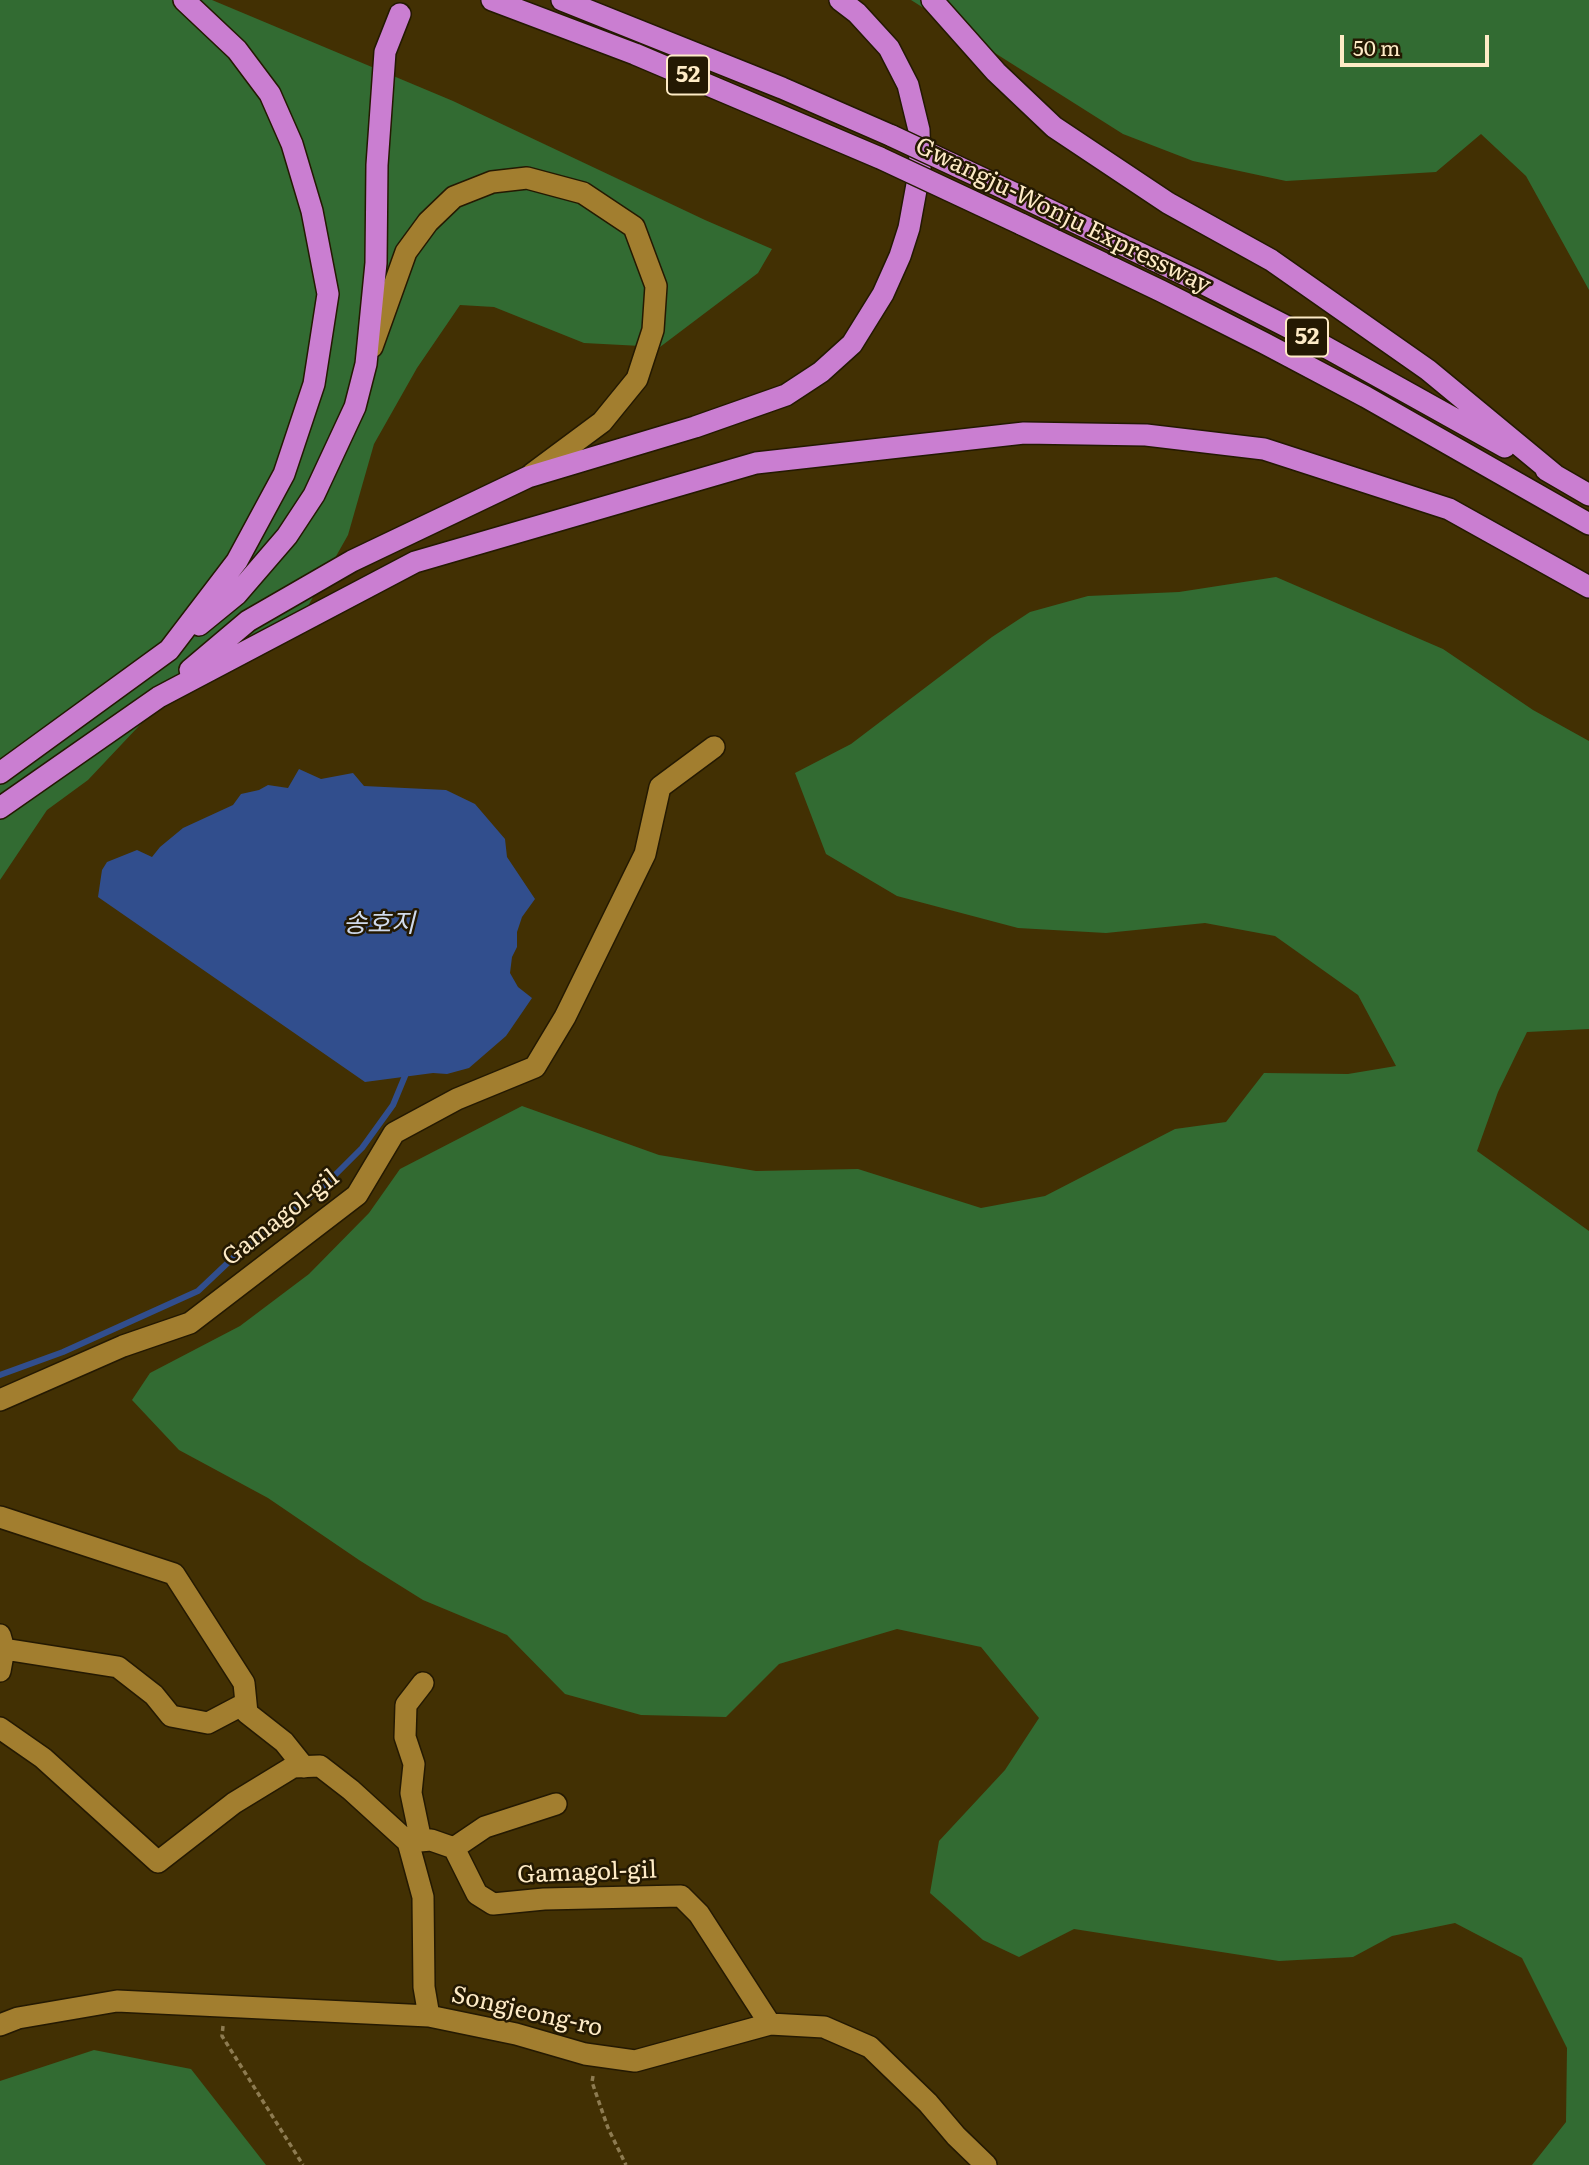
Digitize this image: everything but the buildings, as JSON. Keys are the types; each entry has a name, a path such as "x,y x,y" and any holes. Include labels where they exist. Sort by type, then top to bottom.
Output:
{"highway":[{"path":"169,650 237,561 284,474 314,384 328,294 312,211 292,144 270,94 237,50 184,0"},
{"name":"Gwangju-Wonju Expressway","path":"492,0 635,54 880,158 1021,224 1264,343 1366,397 1589,524"},
{"name":"Gwangju-Wonju Expressway","path":"562,0 782,88 892,136 1200,282 1301,334 1589,495"},
{"path":"0,808 159,697 248,621 352,561 528,477 695,427 786,395 821,372 852,344 883,294 900,257 909,228 920,168 919,130 908,85 889,48 857,13 840,0"},
{"path":"932,0 996,72 1054,127 1168,203 1271,260 1428,370 1555,475"},
{"path":"0,773 169,650 237,594 287,536 314,495 355,407 366,364 376,263 377,165 385,52 400,14"},
{"path":"159,697 415,562 756,463 1024,433 1146,435 1264,449 1449,509 1589,587"}],"street":[{"path":"366,364 406,252 428,222 454,197 492,182 527,177 583,193 634,227 656,286 653,330 638,379 602,422 528,477"},
{"name":"Gamagol-gil","path":"0,1400 123,1346 190,1323 357,1195 394,1133 457,1099 535,1067 565,1017 645,854 660,787 714,747"},
{"path":"1,1523 174,1574 244,1683 247,1713 284,1742 304,1767"},
{"path":"0,1671 2,1642 118,1667 154,1695 171,1716 208,1723 246,1703"},
{"path":"423,1683 405,1706 405,1737 414,1764 411,1793 414,1841 423,1897 424,1987 429,2016"},
{"path":"0,1728 43,1758 158,1862 234,1803 293,1767 320,1766 414,1841 431,1840 454,1848 485,1827 555,1804"},
{"name":"Gamagol-gil","path":"454,1848 477,1894 493,1905 544,1899 681,1896 699,1914 770,2024"},
{"name":"Songjeong-ro","path":"0,2025 18,2018 117,2001 429,2016 516,2034 595,2056 635,2061 770,2024 824,2027 870,2047 928,2103 985,2165"}],"path":[{"path":"225,2006 222,2036 303,2165"},
{"path":"595,2056 592,2082 608,2128 626,2165"}],"green space":[{"path":"0,0 212,0 453,101 772,249 758,273 660,347 584,343 494,307 460,305 417,368 374,444 348,535 299,622 154,710 88,780 47,810 0,880"},
{"path":"911,0 1589,0 1589,290 1526,176 1481,134 1436,172 1286,181 1193,161 1123,134"},
{"path":"1276,577 1443,649 1533,710 1589,741 1589,1029 1527,1032 1498,1092 1477,1151 1589,1231 1589,2165 1532,2165 1566,2122 1567,2048 1522,1958 1455,1923 1392,1936 1353,1957 1279,1961 1074,1929 1019,1957 983,1940 930,1893 939,1841 1005,1770 1039,1718 981,1647 897,1629 779,1664 726,1717 641,1715 565,1694 507,1635 423,1600 268,1498 179,1450 132,1400 150,1373 240,1326 309,1274 369,1213 400,1169 522,1106 659,1155 756,1171 858,1169 981,1208 1045,1196 1175,1129 1226,1122 1264,1073 1348,1074 1396,1066 1358,995 1275,936 1205,923 1106,933 1018,928 897,896 826,854 795,773 851,744 992,637 1030,612 1088,596 1179,592"},
{"path":"94,2050 191,2069 266,2165 0,2165 0,2081"}],"water":[{"name":"송호지","path":"299,769 321,779 353,773 364,786 446,790 475,804 505,839 507,857 535,899 522,917 510,973 518,987 532,998 506,1036 469,1068 447,1074 433,1073 365,1082 98,897 102,870 107,862 137,850 152,857 183,828 233,805 241,794 268,785 288,788"}],"waterway":[{"path":"0,1375 63,1352 198,1291 235,1256 324,1186 362,1148 393,1105 405,1076"}]}
